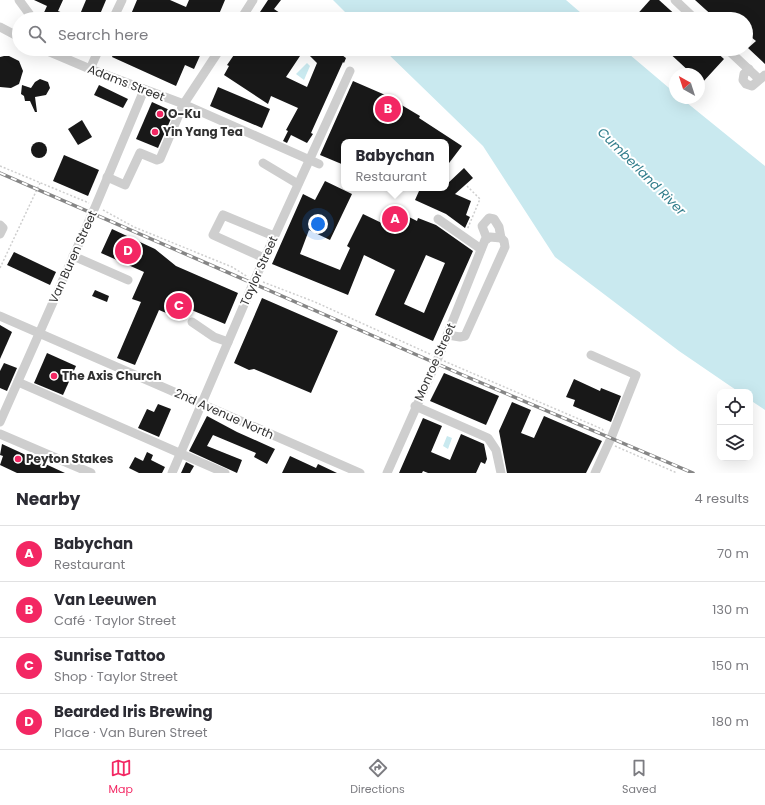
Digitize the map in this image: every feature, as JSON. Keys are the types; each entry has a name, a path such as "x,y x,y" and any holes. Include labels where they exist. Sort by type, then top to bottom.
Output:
{"street":[{"path":"19,0 28,12"},
{"path":"116,12 122,0"},
{"path":"245,12 253,0"},
{"path":"675,0 688,12"},
{"path":"0,27 12,33"},
{"name":"Adams Street","path":"59,56 183,105 319,164"},
{"path":"90,69 96,56"},
{"path":"107,177 125,185 140,153 157,160 160,159 183,105 215,56"},
{"path":"735,56 749,69 762,77 752,86 746,84 743,80 744,74 749,69"},
{"name":"Taylor Street","path":"172,473 264,258 308,160 314,153 350,71"},
{"name":"Van Buren Street","path":"0,422 96,206 144,90"},
{"path":"263,163 298,184"},
{"path":"264,258 213,235 222,215 274,236"},
{"path":"438,218 481,249"},
{"path":"448,334 460,337 465,336 505,247 497,222 494,219 489,218 482,226 487,239 490,237 501,238"},
{"path":"0,225 3,228 0,234"},
{"name":"Monroe Street","path":"387,473 439,357 481,249 487,239"},
{"path":"74,256 128,280"},
{"name":"2nd Avenue North","path":"0,316 360,473"},
{"path":"192,322 214,337 228,342"},
{"path":"591,355 636,375 610,441 595,473"},
{"path":"18,382 225,473"},
{"path":"416,406 488,438 496,450 501,473"},
{"path":"0,434 91,473"}],"path":[{"path":"0,166 96,206 134,227 232,267 246,277 315,302 602,429 605,432 605,441 610,441 677,473"},
{"path":"0,268 40,183"},
{"path":"467,186 480,199 467,231"}],"water":[{"path":"333,0 566,0 580,12 345,12"},
{"name":"Cumberland River","path":"390,56 631,56 669,88 669,104 688,104 765,166 765,410 753,402 753,389 735,389 679,351 555,257 483,146"},
{"path":"307,63 310,66 304,80 296,74"},
{"path":"447,436 452,438 448,449 443,446"}],"building":[{"path":"34,0 63,0 58,11 60,12 44,12 47,6"},
{"path":"86,0 106,0 101,12 81,12"},
{"path":"137,0 170,0 186,7 189,0 225,0 220,12 132,12"},
{"path":"268,0 281,0 274,9 278,12 260,12"},
{"path":"650,0 659,0 672,12 639,12"},
{"path":"695,0 765,0 765,64 753,53 753,44 756,41 753,39 753,12 708,12"},
{"path":"9,56 19,61 23,71 19,84 11,88 0,87 0,57"},
{"path":"200,56 194,69 185,65 176,86 112,57"},
{"path":"233,56 300,56 286,77 307,87 317,63 310,56 343,56 346,58 311,133 313,134 307,143 291,135 287,143 283,141 288,131 286,130 298,108 271,96 268,104 224,75 229,66 227,65"},
{"path":"673,56 721,56 724,59 705,80 705,68 686,68"},
{"path":"40,79 48,82 50,88 46,95 35,97 37,112 35,112 30,101 25,101 24,96 21,94 22,85 31,88 35,82"},
{"path":"353,81 383,94 420,116 419,118 462,146 449,163 449,139 341,139 341,164 320,155"},
{"path":"99,85 128,99 123,108 94,95"},
{"path":"218,87 270,109 262,128 210,106"},
{"path":"152,102 174,112 158,148 136,139"},
{"path":"82,120 92,137 78,145 68,129"},
{"path":"39,142 45,144 47,150 45,156 39,158 33,156 31,150 33,144"},
{"path":"64,155 99,170 88,196 53,181"},
{"path":"464,168 473,178 455,194 471,201 466,215 470,217 465,228 446,214 415,200 419,191 449,191 449,182"},
{"path":"325,181 341,189 341,191 346,191 352,194 330,240 309,230 300,254 340,270 350,248 347,246 363,214 388,226 395,210 417,221 418,218 436,225 473,251 433,341 375,315 395,270 364,255 348,295 272,264 303,194 315,200","holes":["426,255 445,263 424,313 404,304"]},
{"path":"112,229 155,249 176,266 238,293 225,324 189,309 183,320 159,310 135,365 117,358 141,302 132,299 144,272 101,253"},
{"path":"14,252 56,272 50,285 7,265"},
{"path":"95,290 109,296 107,302 92,296"},
{"path":"262,298 338,331 311,393 254,369 249,370 234,363"},
{"path":"0,325 12,332 0,359"},
{"name":"The Axis Church","path":"47,353 76,366 63,395 34,383"},
{"path":"4,363 17,368 7,391 0,388 0,371"},
{"path":"444,373 499,396 486,425 430,401"},
{"path":"574,379 600,391 601,388 621,396 611,422 573,406 575,400 566,397"},
{"path":"512,402 531,410 521,433 534,438 544,416 602,441 586,473 507,473 499,431"},
{"path":"158,404 171,409 159,437 138,428 147,409 154,412"},
{"path":"207,416 237,432 275,449 267,464 254,457 256,453 213,435 207,446 242,460 237,473 189,451"},
{"path":"423,418 442,426 431,452 450,460 461,434 484,444 487,459 485,464 481,462 476,473 428,473 423,471 422,473 399,473"},
{"name":"Peyton Stakes","path":"2,444 65,473 17,473 0,465 3,456 0,455"},
{"path":"147,452 153,455 151,460 165,467 162,473 139,473 129,468 135,457 143,461"},
{"path":"290,456 316,468 318,464 337,473 282,473"},
{"path":"186,462 194,466 190,473 181,473"}],"railway":[{"path":"0,173 465,376 693,473"}],"place":[{"name":"Van Leeuwen","path":"388,109"},
{"name":"O-Ku","path":"160,114"},
{"name":"Yin Yang Tea","path":"155,132"},
{"name":"Babychan","path":"395,219"},
{"name":"Bearded Iris Brewing","path":"128,251"},
{"name":"Sunrise Tattoo","path":"179,306"},
{"name":"The Axis Church","path":"54,376"},
{"name":"Peyton Stakes","path":"18,459"}]}
